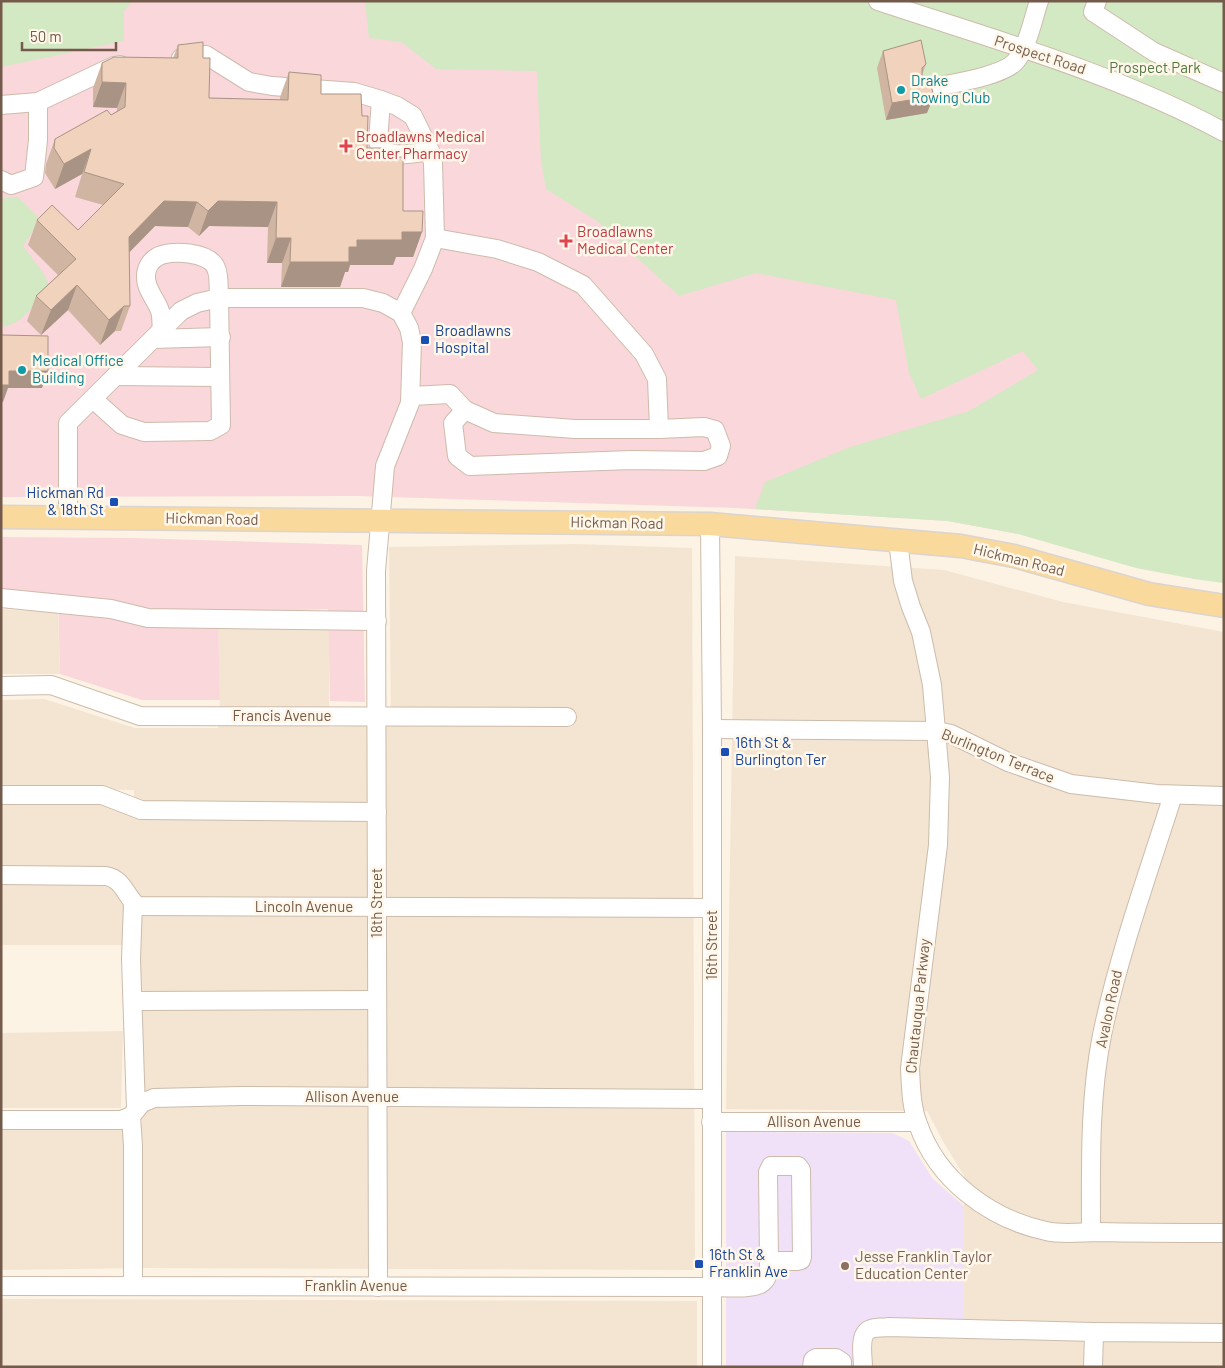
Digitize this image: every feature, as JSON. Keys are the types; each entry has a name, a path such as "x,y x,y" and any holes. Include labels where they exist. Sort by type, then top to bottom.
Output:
{"main road":[{"name":"Hickman Road","path":"1,517 710,524 961,546 1014,556 1149,594 1224,606"}],"street":[{"name":"Prospect Road","path":"878,1 1090,71 1224,132"},
{"path":"926,89 981,78 1009,67 1015,62 1023,49 1040,1"},
{"path":"1097,1 1093,12 1154,52 1224,83"},
{"path":"68,517 68,423 181,311 198,303 219,298 363,298 383,303 401,313 435,238 433,163 430,151 412,116 397,106 354,92 272,86 249,82 206,55 169,59"},
{"path":"1,105 38,102 114,66 132,64"},
{"path":"380,100 378,142 380,149 392,153 411,154 430,151"},
{"path":"1,180 11,185 34,177 38,140 38,102"},
{"path":"435,238 497,249 538,262 583,285 644,354 657,379 659,429"},
{"path":"93,398 122,425 144,432 210,431 221,425 219,298 217,269 212,261 199,255 180,254 157,257 149,265 146,277 148,289 160,312 157,335"},
{"name":"18th Street","path":"378,1286 376,571 385,466 411,396 412,342 409,328 401,313"},
{"path":"157,335 221,337"},
{"path":"116,376 220,377"},
{"path":"411,396 450,394 465,410 494,423 576,429 704,427 715,430 721,446 718,456 704,461 631,460 470,466 457,456 454,423 465,410"},
{"name":"16th Street","path":"710,524 712,729 712,1367"},
{"name":"Chautauqua Parkway","path":"898,541 903,581 921,632 932,685 940,777 938,845 910,1068 911,1096 923,1138 938,1163 954,1181 981,1204 1013,1222 1048,1232 1224,1233"},
{"path":"1,598 111,609 148,618 377,621"},
{"name":"Francis Avenue","path":"1,686 50,686 140,716 567,716"},
{"name":"Burlington Terrace","path":"712,729 937,731 951,734 1008,762 1071,784 1157,794 1224,796"},
{"name":"Avalon Road","path":"1090,1232 1092,1109 1102,1037 1118,966 1173,794"},
{"path":"1,795 102,795 141,810 377,812"},
{"path":"1,875 114,877 120,881 129,898 134,903 131,959 133,1001 133,1286"},
{"name":"Lincoln Avenue","path":"134,903 137,906 712,908"},
{"path":"133,1001 377,1000"},
{"name":"Allison Avenue","path":"1,1120 121,1120 133,1113 142,1103 154,1098 711,1099"},
{"name":"Allison Avenue","path":"711,1122 917,1122"},
{"path":"771,1166 798,1166 801,1170 802,1257 801,1260 797,1261 769,1261 768,1172 771,1166"},
{"name":"Franklin Avenue","path":"1,1286 712,1287 758,1285 763,1283 767,1278 769,1261"},
{"path":"863,1367 862,1340 865,1333 871,1329 1224,1333"},
{"path":"1093,1367 1094,1332"},
{"path":"812,1367 813,1360 816,1358 836,1358 842,1362 842,1367"}],"shaded area":[{"name":"Broadlawns Medical Center","path":"1,1 634,1 1130,129 1018,534 948,521 736,508 356,496 1,497"},
{"path":"1,537 132,538 362,545 365,702 330,701 328,609 218,613 220,700 142,700 60,674 58,596 1,592"},
{"path":"577,544 692,548 695,1270 144,1268 1,1270 1,1125 142,1124 138,896 133,884 124,909 124,945 1,945 1,799 99,799 134,811 134,790 1,788 1,700 44,699 135,728 218,728 220,700 218,627 329,627 329,727 391,725 389,547"},
{"path":"735,556 944,570 1063,602 1224,632 1224,1367 862,1367 863,1328 964,1327 964,1176 927,1111 726,1109"},
{"path":"1,609 58,613 60,674 1,674"},
{"path":"123,1031 121,1108 1,1108 1,1033"},
{"name":"Jesse Franklin Taylor Education Center","path":"726,1132 893,1133 909,1141 933,1179 964,1206 964,1327 863,1328 862,1367 726,1367"},
{"path":"1,1299 697,1301 697,1367 1,1367"}],"green space":[{"path":"1,1 133,1 124,11 124,41 1,67"},
{"name":"Prospect Park","path":"365,1 1224,1 1224,583 1136,568 1018,534 948,521 755,509 765,482 850,447 969,411 1038,370 1023,351 921,399 909,373 896,300 756,273 679,296 597,221 546,189 541,162 537,71 436,69 401,42 369,38"},
{"path":"18,197 39,218 23,246 44,274 49,285 29,312 16,322 1,327 1,198"}],"building":[{"path":"921,40 926,64 922,68 922,75 925,80 930,82 934,96 892,103 883,51"},
{"path":"203,42 203,58 210,58 209,98 288,100 289,72 321,75 321,94 361,94 362,116 368,116 367,148 385,148 385,157 403,157 403,211 423,211 422,232 402,232 402,240 357,240 357,247 349,247 349,262 290,262 291,238 276,238 277,202 218,201 208,211 197,202 164,201 129,237 130,306 124,306 109,320 77,285 51,310 36,296 76,259 37,220 52,205 78,230 124,184 84,172 91,149 64,164 54,148 55,139 107,110 111,115 125,107 126,83 102,82 102,63 114,57 178,58 178,45"},
{"path":"1,335 48,336 48,371 9,371 9,385 1,385"}],"place":[{"name":"Drake Rowing Club","path":"901,90"},
{"name":"Broadlawns Medical Center Pharmacy","path":"346,146"},
{"name":"Broadlawns Medical Center","path":"566,241"},
{"name":"Broadlawns Hospital","path":"425,340"},
{"name":"Medical Office Building","path":"22,370"},
{"name":"Hickman Rd & 18th St","path":"114,502"},
{"name":"16th St & Burlington Ter","path":"725,752"},
{"name":"16th St & Franklin Ave","path":"699,1264"},
{"name":"Jesse Franklin Taylor Education Center","path":"845,1266"}]}
